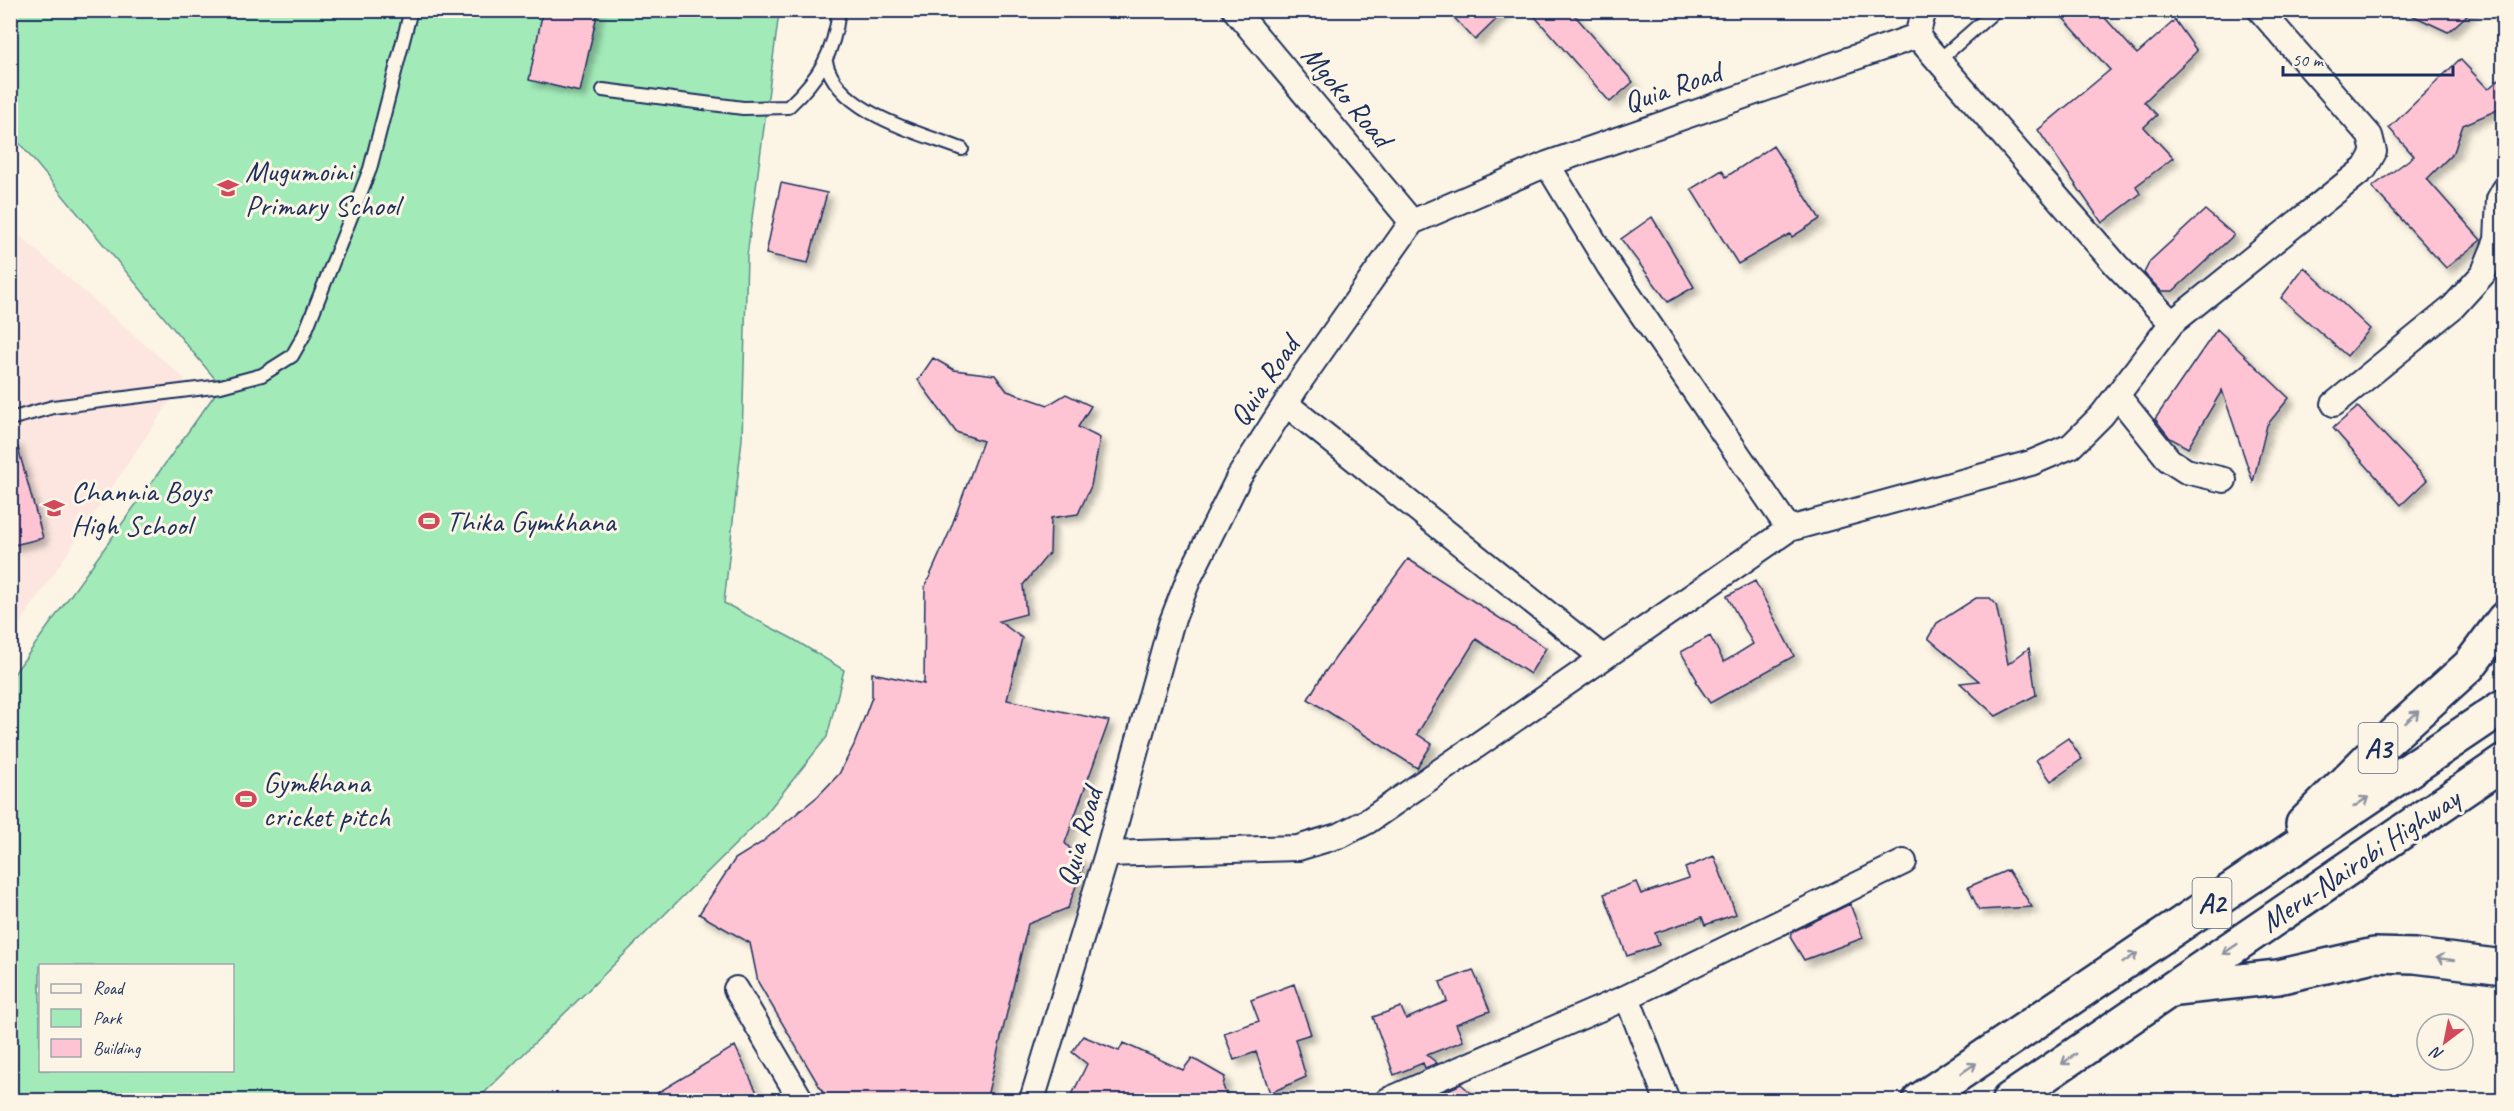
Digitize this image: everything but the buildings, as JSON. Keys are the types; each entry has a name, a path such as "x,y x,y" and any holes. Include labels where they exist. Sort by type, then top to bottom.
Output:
{"highway":[{"name":"A3","path":"2251,876 2383,744 2469,666 2504,619"},
{"name":"Meru-Nairobi Highway","path":"1920,1101 2504,706"},
{"name":"Meru-Nairobi Highway","path":"2009,1101 2504,762"},
{"path":"2171,989 2278,976 2374,955 2415,956 2504,967"}],"street":[{"name":"Mgoko Road","path":"1235,10 1412,222"},
{"path":"1924,10 1917,36 2117,266 2172,322"},
{"path":"1107,854 1298,848 1341,835 1368,821 1789,529 2031,463 2071,446 2117,395 2172,322 2365,168 2374,152 2370,136 2260,10"},
{"name":"Quia Road","path":"1032,1101 1107,854 1171,624 1189,578 1239,477 1286,404 1412,222 1547,164 1917,36"},
{"path":"1547,164 1609,266 1789,529"},
{"path":"2504,190 2499,199 2497,240 2504,265"},
{"path":"2334,404 2453,308 2483,274 2497,240"},
{"path":"2117,395 2169,460 2186,471 2224,480"},
{"path":"1286,404 1602,657"},
{"path":"1388,1101 1627,997 1904,862"},
{"path":"736,989 801,1101"},
{"path":"1627,997 1667,1101"}],"lane":[{"path":"10,419 53,407 221,386 262,375 292,356 304,335 370,169 411,10"},
{"path":"603,90 743,108 788,107 807,89 826,62 837,27 839,10"},
{"path":"1939,60 1996,10"},
{"path":"826,62 830,76 842,91 873,115 962,149"}],"shaded area":[{"name":"Channia Boys High School","path":"11,228 185,379 11,637"}],"green space":[{"name":"Thika Gymkhana","path":"766,10 779,13 747,256 742,439 724,603 793,639 844,670 827,737 764,816 477,1100 11,1100 11,678 221,386 11,133 10,11"}],"place":[{"name":"Mugumoini Primary School","path":"228,188"},
{"name":"Channia Boys High School","path":"54,508"},
{"name":"Thika Gymkhana","path":"429,521"},
{"name":"Gymkhana cricket pitch","path":"246,799"}]}
